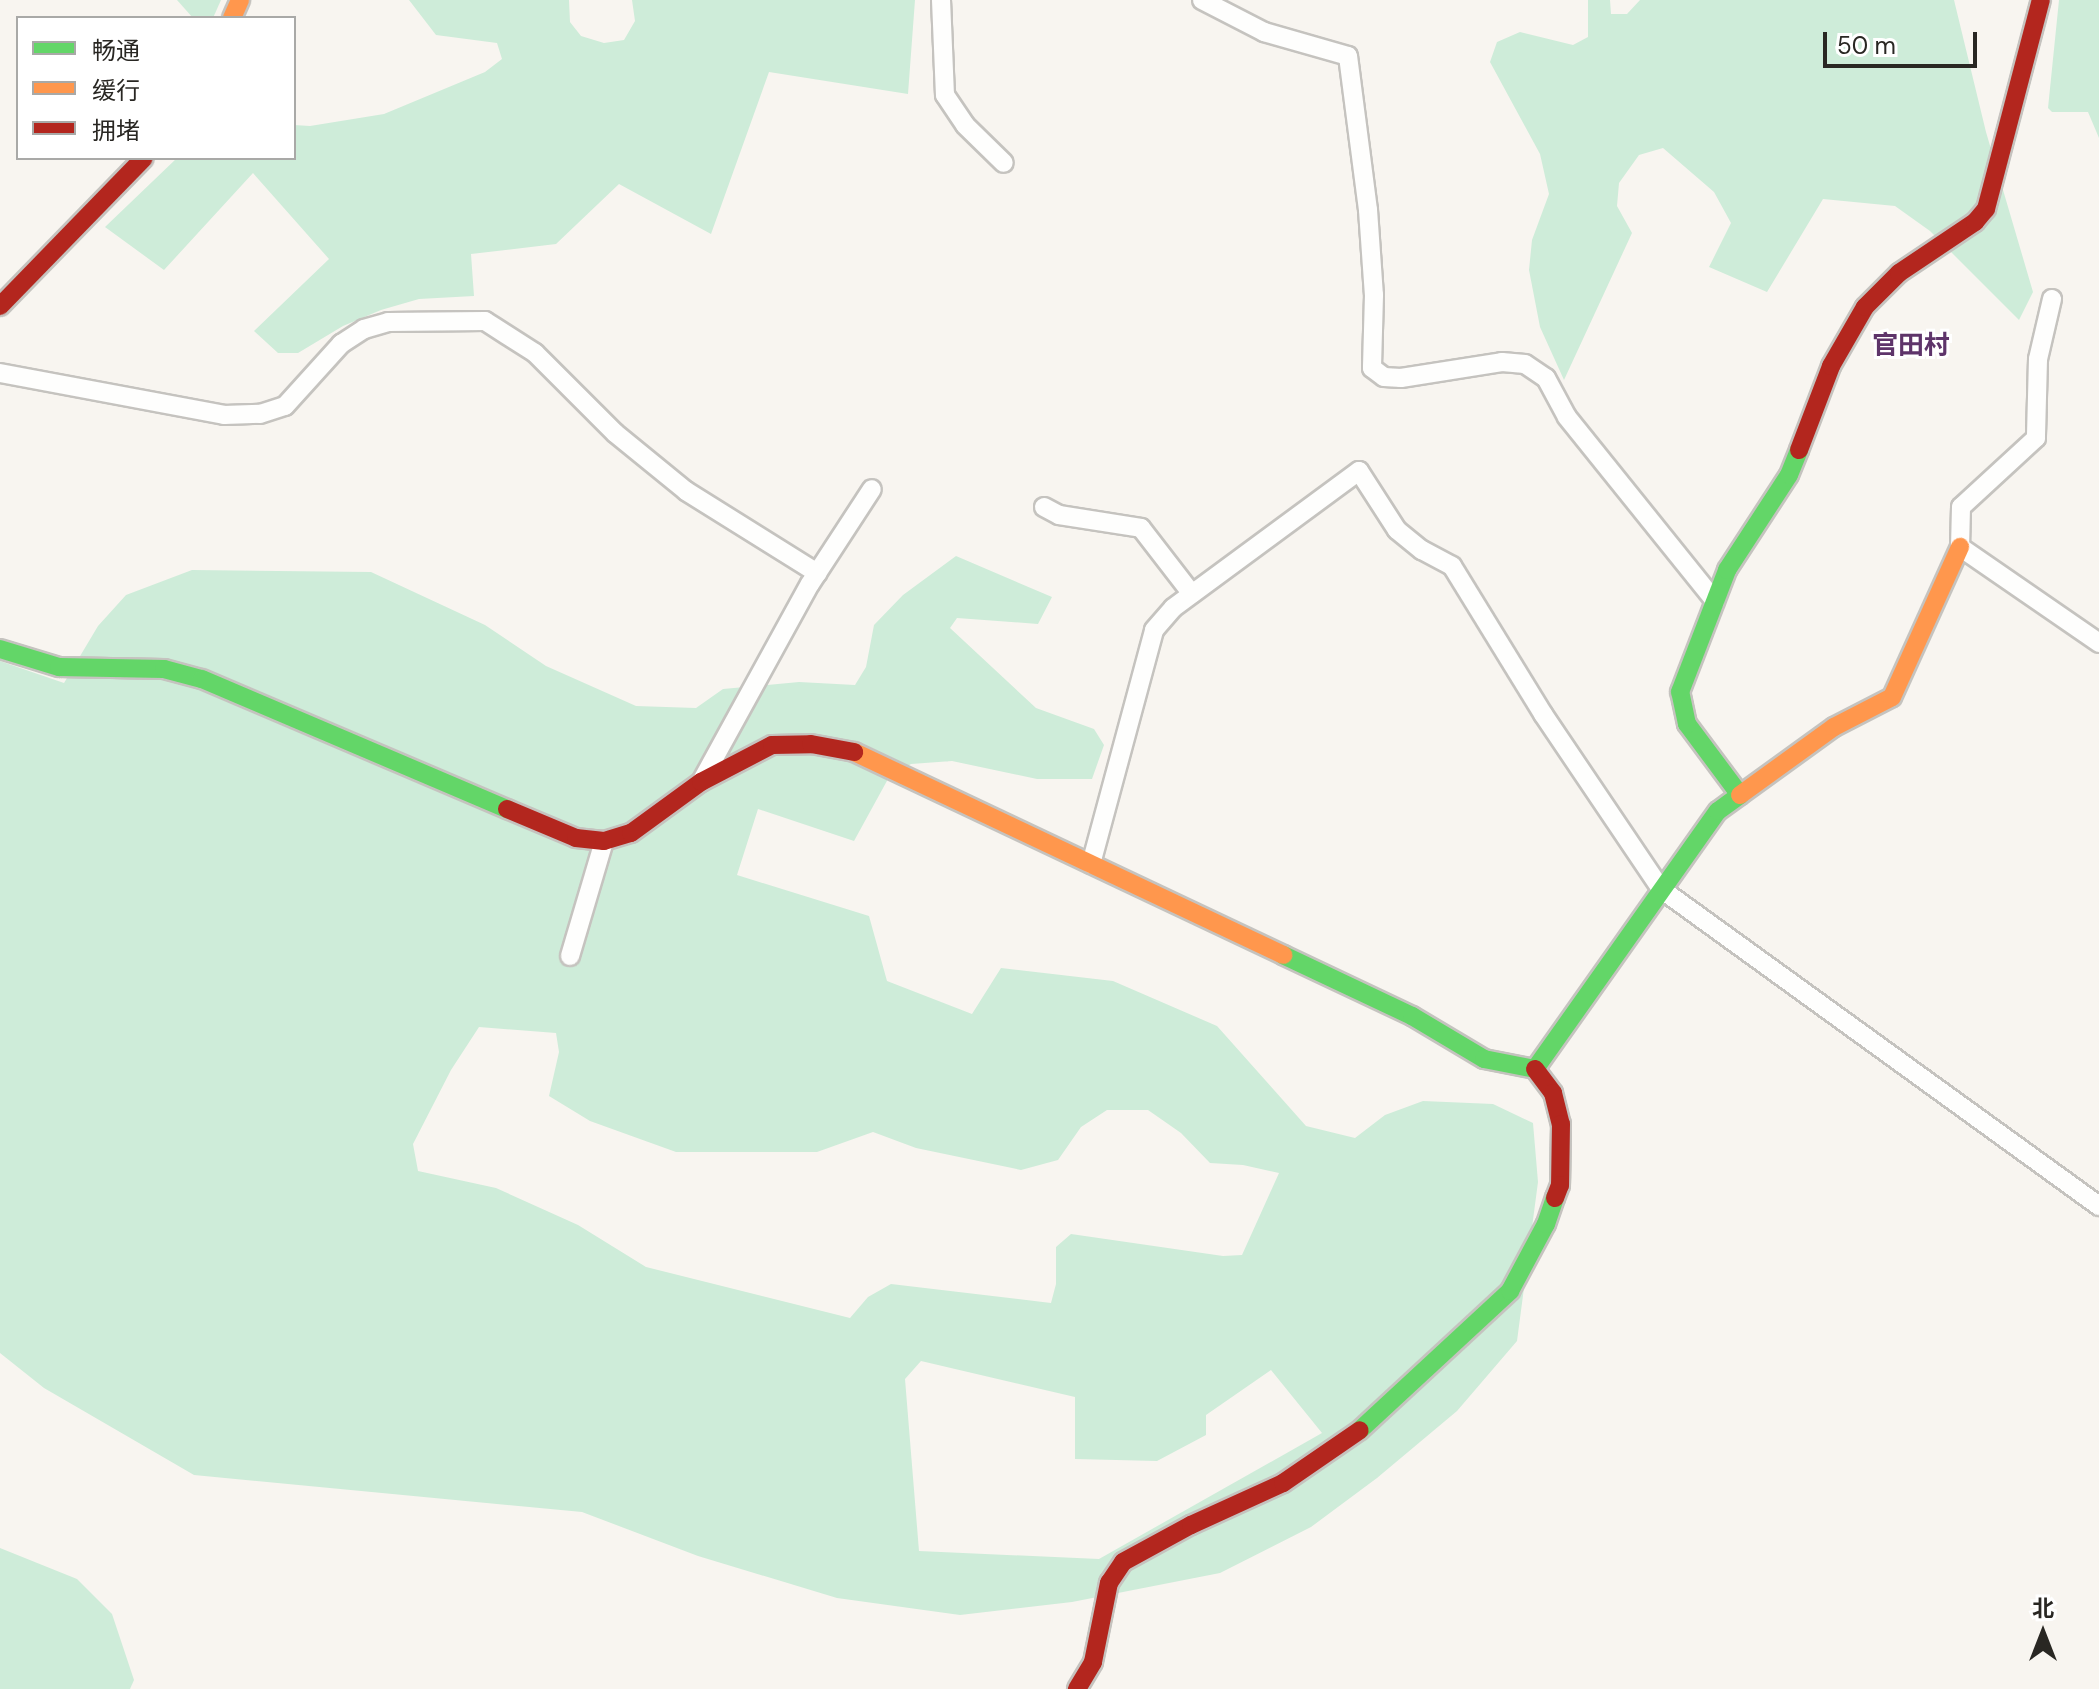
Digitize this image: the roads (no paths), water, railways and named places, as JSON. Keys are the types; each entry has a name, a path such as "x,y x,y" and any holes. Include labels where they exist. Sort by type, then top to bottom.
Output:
{"street":[{"path":"941,0 945,95 965,125 1004,163"},
{"path":"1202,0 1264,32 1348,56 1368,210 1374,295 1372,368 1384,377 1401,378 1502,362 1525,364 1546,378 1567,417 1715,601"},
{"path":"1740,795 1687,724 1680,692 1727,570 1789,475 1831,366 1865,307 1899,273 1975,222 1986,209 2041,0"},
{"path":"0,306 142,160"},
{"path":"1535,1069 1718,811 1834,727 1892,697 1960,547 1961,507 2036,438 2038,359 2052,299"},
{"path":"0,373 224,415 260,414 285,406 341,344 364,329 388,322 485,321 535,353 615,433 686,491 817,573"},
{"path":"1091,864 1154,630 1173,608 1359,471 1397,530 1422,550 1452,566 1543,714 1661,889 2099,1206"},
{"path":"701,782 817,573 872,489"},
{"path":"1044,507 1059,515 1141,528 1192,594"},
{"path":"1960,547 2099,643"},
{"path":"0,649 59,667 164,669 202,679 576,838 604,841 631,833 701,782 772,745 811,744 843,748 878,761 1412,1016 1484,1059 1535,1069 1553,1093 1561,1124 1560,1185 1546,1224 1510,1291 1351,1438 1283,1483 1191,1525 1123,1562 1109,1583 1093,1662 1077,1689"},
{"path":"570,956 604,841"}],"district":[{"name":"官田村","path":"1911,346"}]}
